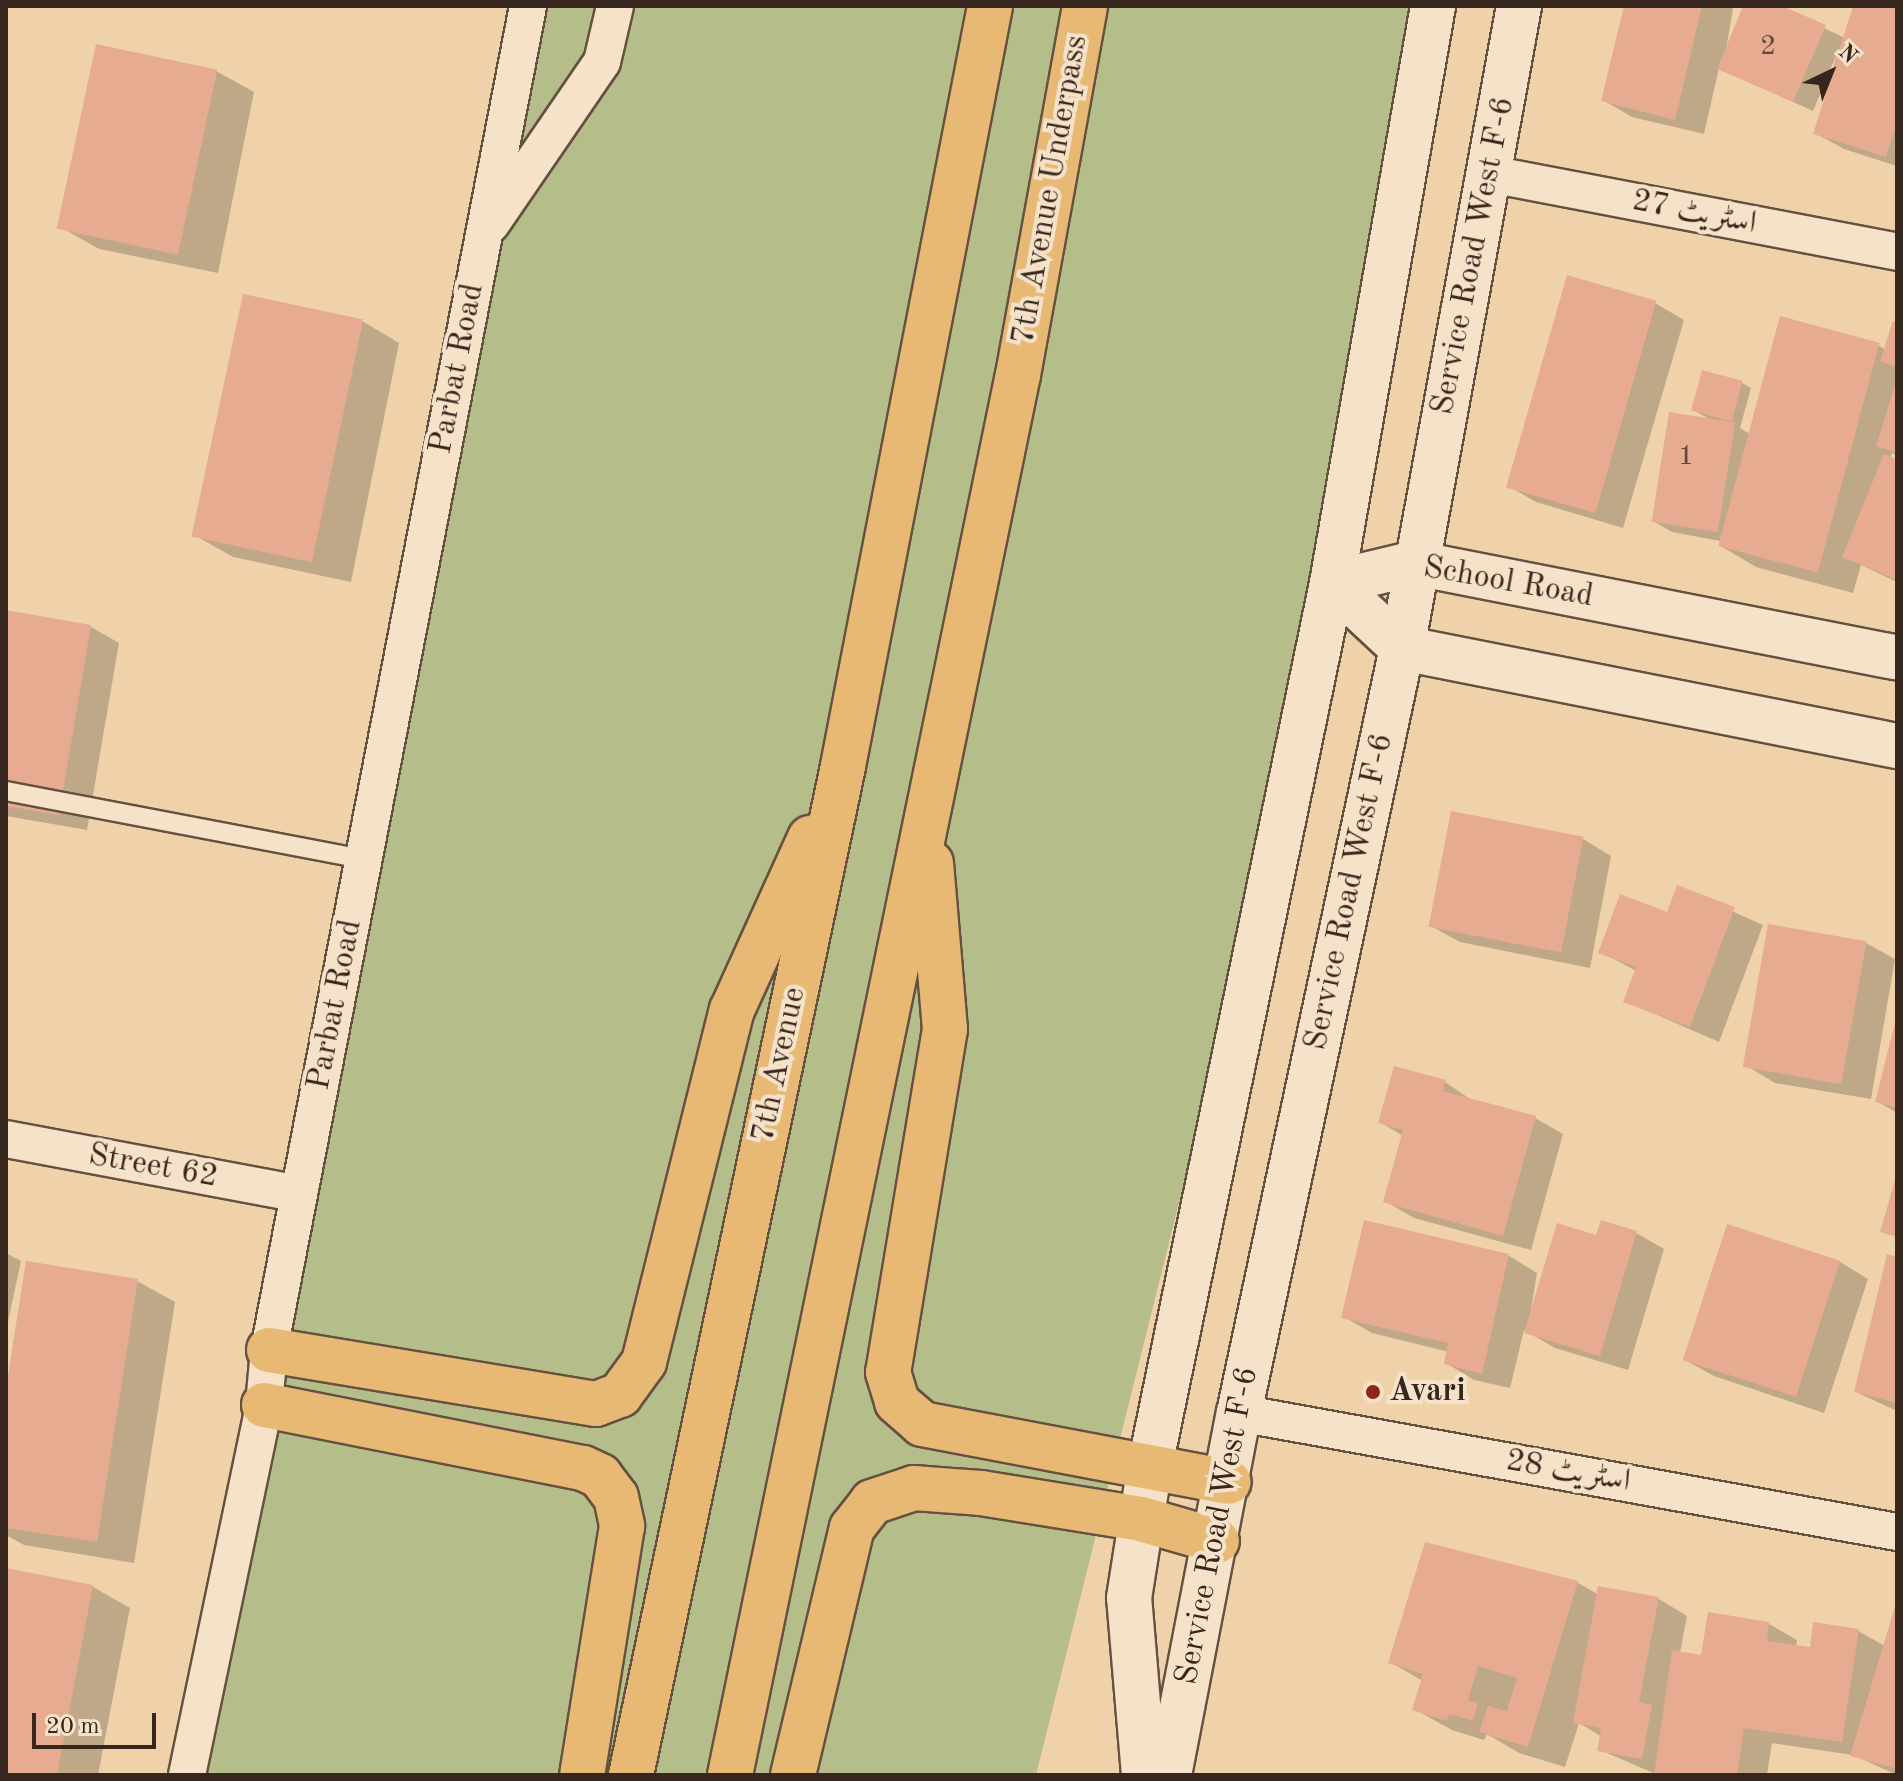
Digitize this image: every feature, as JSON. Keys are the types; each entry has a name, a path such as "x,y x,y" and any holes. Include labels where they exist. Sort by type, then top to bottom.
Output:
{"main road":[{"name":"7th Avenue","path":"631,1775 843,766 990,6"},
{"name":"7th Avenue Underpass","path":"927,813 1018,375 1085,6"},
{"path":"269,1350 596,1404 620,1395 644,1362 732,1010 843,766"},
{"path":"927,813 945,1029 888,1372 897,1402 922,1424 1229,1482"},
{"path":"730,1775 927,813"},
{"path":"264,1405 583,1468 600,1476 616,1497 622,1526 582,1775"},
{"path":"793,1775 852,1528 872,1502 914,1488 1141,1519 1217,1541"}],"street":[{"name":"Parbat Road","path":"187,1775 264,1405 269,1350 528,6"},
{"name":"Parbat Road","path":"484,236 602,62 615,6"},
{"name":"Service Road West F-6","path":"1144,1775 1129,1598 1141,1519 1332,583 1433,6"},
{"name":"Service Road West F-6","path":"1169,1775 1229,1482 1239,1413 1402,648 1415,563 1519,6"},
{"name":"اسٹریٹ 27","path":"1490,174 1897,252"},
{"name":"School Road","path":"1332,583 1415,563 1897,658"},
{"path":"1332,583 1402,648 1897,746"},
{"name":"Street 62","path":"6,1139 299,1194"},
{"name":"اسٹریٹ 28","path":"1239,1413 1897,1532"}],"lane":[{"path":"6,791 364,859"}],"green space":[{"path":"534,6 1449,6 1348,526 1036,1775 180,1775"}],"building":[{"path":"1624,6 1702,6 1675,120 1601,101"},
{"path":"1743,6 1782,6 1826,25 1793,102 1717,69"},
{"path":"1853,6 1897,6 1897,122 1886,157 1813,134"},
{"path":"96,44 217,70 178,255 57,229"},
{"path":"1567,275 1656,301 1595,513 1506,487"},
{"path":"243,294 363,320 312,562 191,537"},
{"path":"1780,316 1879,343 1818,573 1718,546"},
{"path":"1893,321 1897,322 1897,367 1880,361"},
{"path":"1702,370 1743,381 1732,421 1691,411"},
{"path":"1897,382 1897,453 1876,446"},
{"path":"1669,412 1735,422 1718,532 1652,522"},
{"path":"1884,454 1897,459 1897,580 1842,557"},
{"path":"6,610 91,625 59,815 6,806"},
{"path":"1451,811 1584,837 1561,953 1428,927"},
{"path":"1677,885 1735,907 1690,1027 1623,1002 1636,967 1598,953 1620,894 1667,912"},
{"path":"1768,924 1866,941 1841,1084 1743,1067"},
{"path":"1897,1019 1897,1108 1875,1102"},
{"path":"1394,1066 1446,1080 1443,1091 1536,1116 1503,1236 1383,1202 1403,1130 1378,1123"},
{"path":"1897,1173 1897,1237 1880,1232"},
{"path":"1364,1220 1509,1254 1482,1374 1444,1364 1448,1343 1341,1318"},
{"path":"1601,1220 1637,1231 1600,1356 1524,1333 1557,1223 1596,1235"},
{"path":"1727,1224 1840,1261 1796,1397 1683,1360"},
{"path":"1887,1254 1897,1257 1897,1403 1854,1392"},
{"path":"26,1261 138,1279 97,1542 6,1528 6,1388"},
{"path":"1425,1542 1578,1581 1528,1747 1479,1732 1488,1706 1507,1711 1517,1678 1478,1666 1468,1700 1478,1703 1473,1721 1449,1714 1447,1721 1412,1710 1423,1674 1388,1663"},
{"path":"6,1568 93,1585 57,1775 6,1775"},
{"path":"1598,1586 1659,1597 1639,1702 1652,1705 1642,1759 1597,1751 1601,1728 1573,1723"},
{"path":"1897,1600 1897,1769 1850,1756"},
{"path":"1708,1612 1769,1622 1767,1641 1810,1647 1813,1622 1859,1629 1842,1742 1744,1728 1737,1775 1654,1775 1672,1650 1701,1655"}],"place":[{"name":"Avari","path":"1373,1392"}]}
